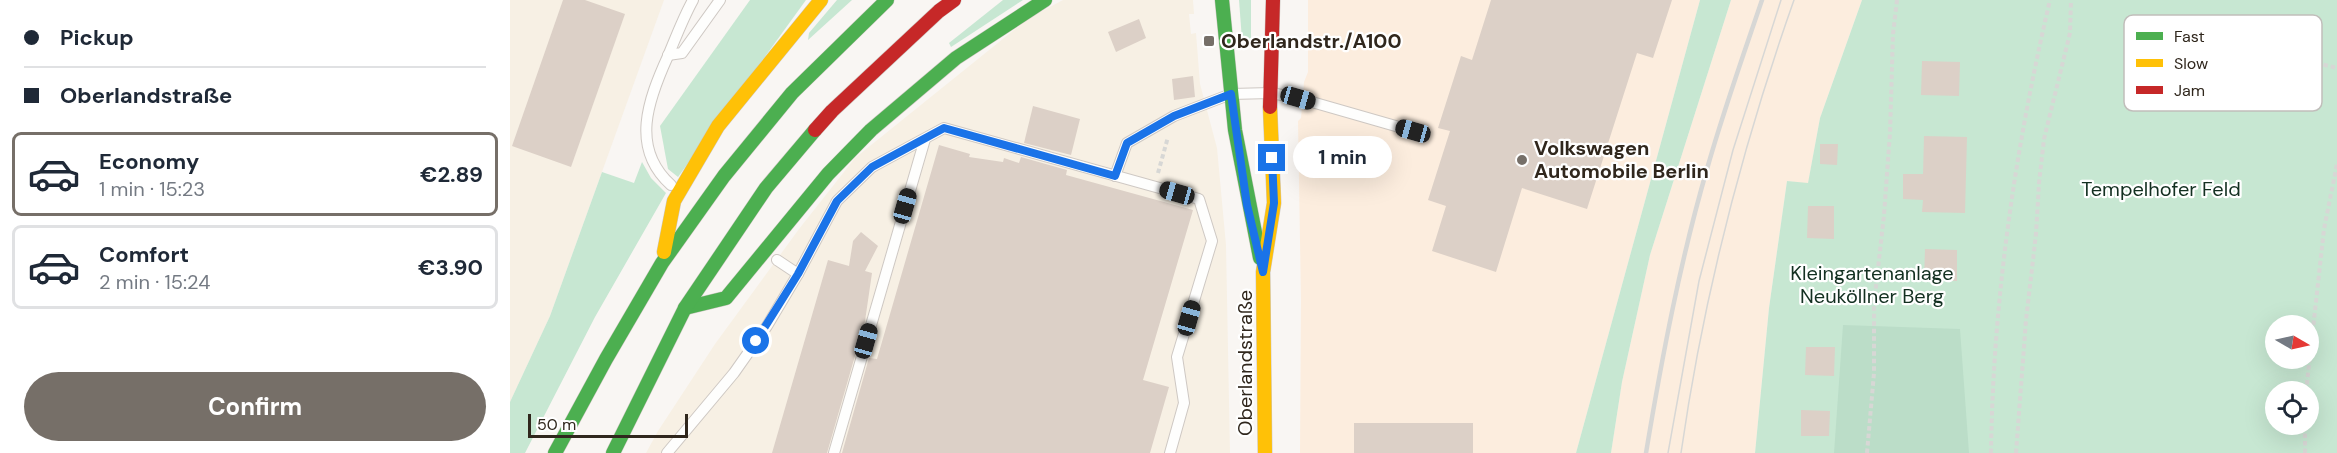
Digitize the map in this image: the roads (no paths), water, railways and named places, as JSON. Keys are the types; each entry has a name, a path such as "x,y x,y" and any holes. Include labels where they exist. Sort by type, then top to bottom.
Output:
{"main road":[{"path":"662,263 674,201 718,126 821,0"},
{"path":"555,453 662,263 724,176 792,93 886,0"},
{"path":"613,453 686,308 766,188 832,111 939,11 954,0"},
{"path":"686,308 726,298 828,174 871,130 956,58 1045,0"},
{"name":"Oberlandstraße","path":"1222,0 1231,94 1247,205 1263,272"},
{"name":"Oberlandstraße","path":"1265,453 1263,272 1274,203 1270,113 1273,0"}],"lane":[{"path":"671,185 659,174 650,156 646,130 648,108 654,86 693,0"},
{"path":"668,55 682,53 720,0"},
{"path":"1115,176 1127,143 1174,116 1231,94 1271,93 1298,98 1413,131"},
{"path":"667,453 734,373 767,326 837,201 872,167 944,128 1199,199 1212,241 1177,357 1184,403 1170,453"},
{"path":"834,453 925,139"},
{"path":"777,260 798,274"}],"tram line":[{"path":"1668,453 1699,281 1733,150 1781,0"},
{"path":"1681,453 1701,338 1726,224 1741,167 1794,0"}],"railway":[{"path":"1646,453 1658,381 1688,239 1720,126 1762,0"}],"place":[{"name":"Oberlandstr./A100","path":"1209,41"},
{"name":"Volkswagen Automobile Berlin","path":"1522,160"}],"park label":[{"name":"Tempelhofer Feld","path":"2161,189"},
{"name":"Kleingartenanlage Neuköllner Berg","path":"1872,284"}]}
